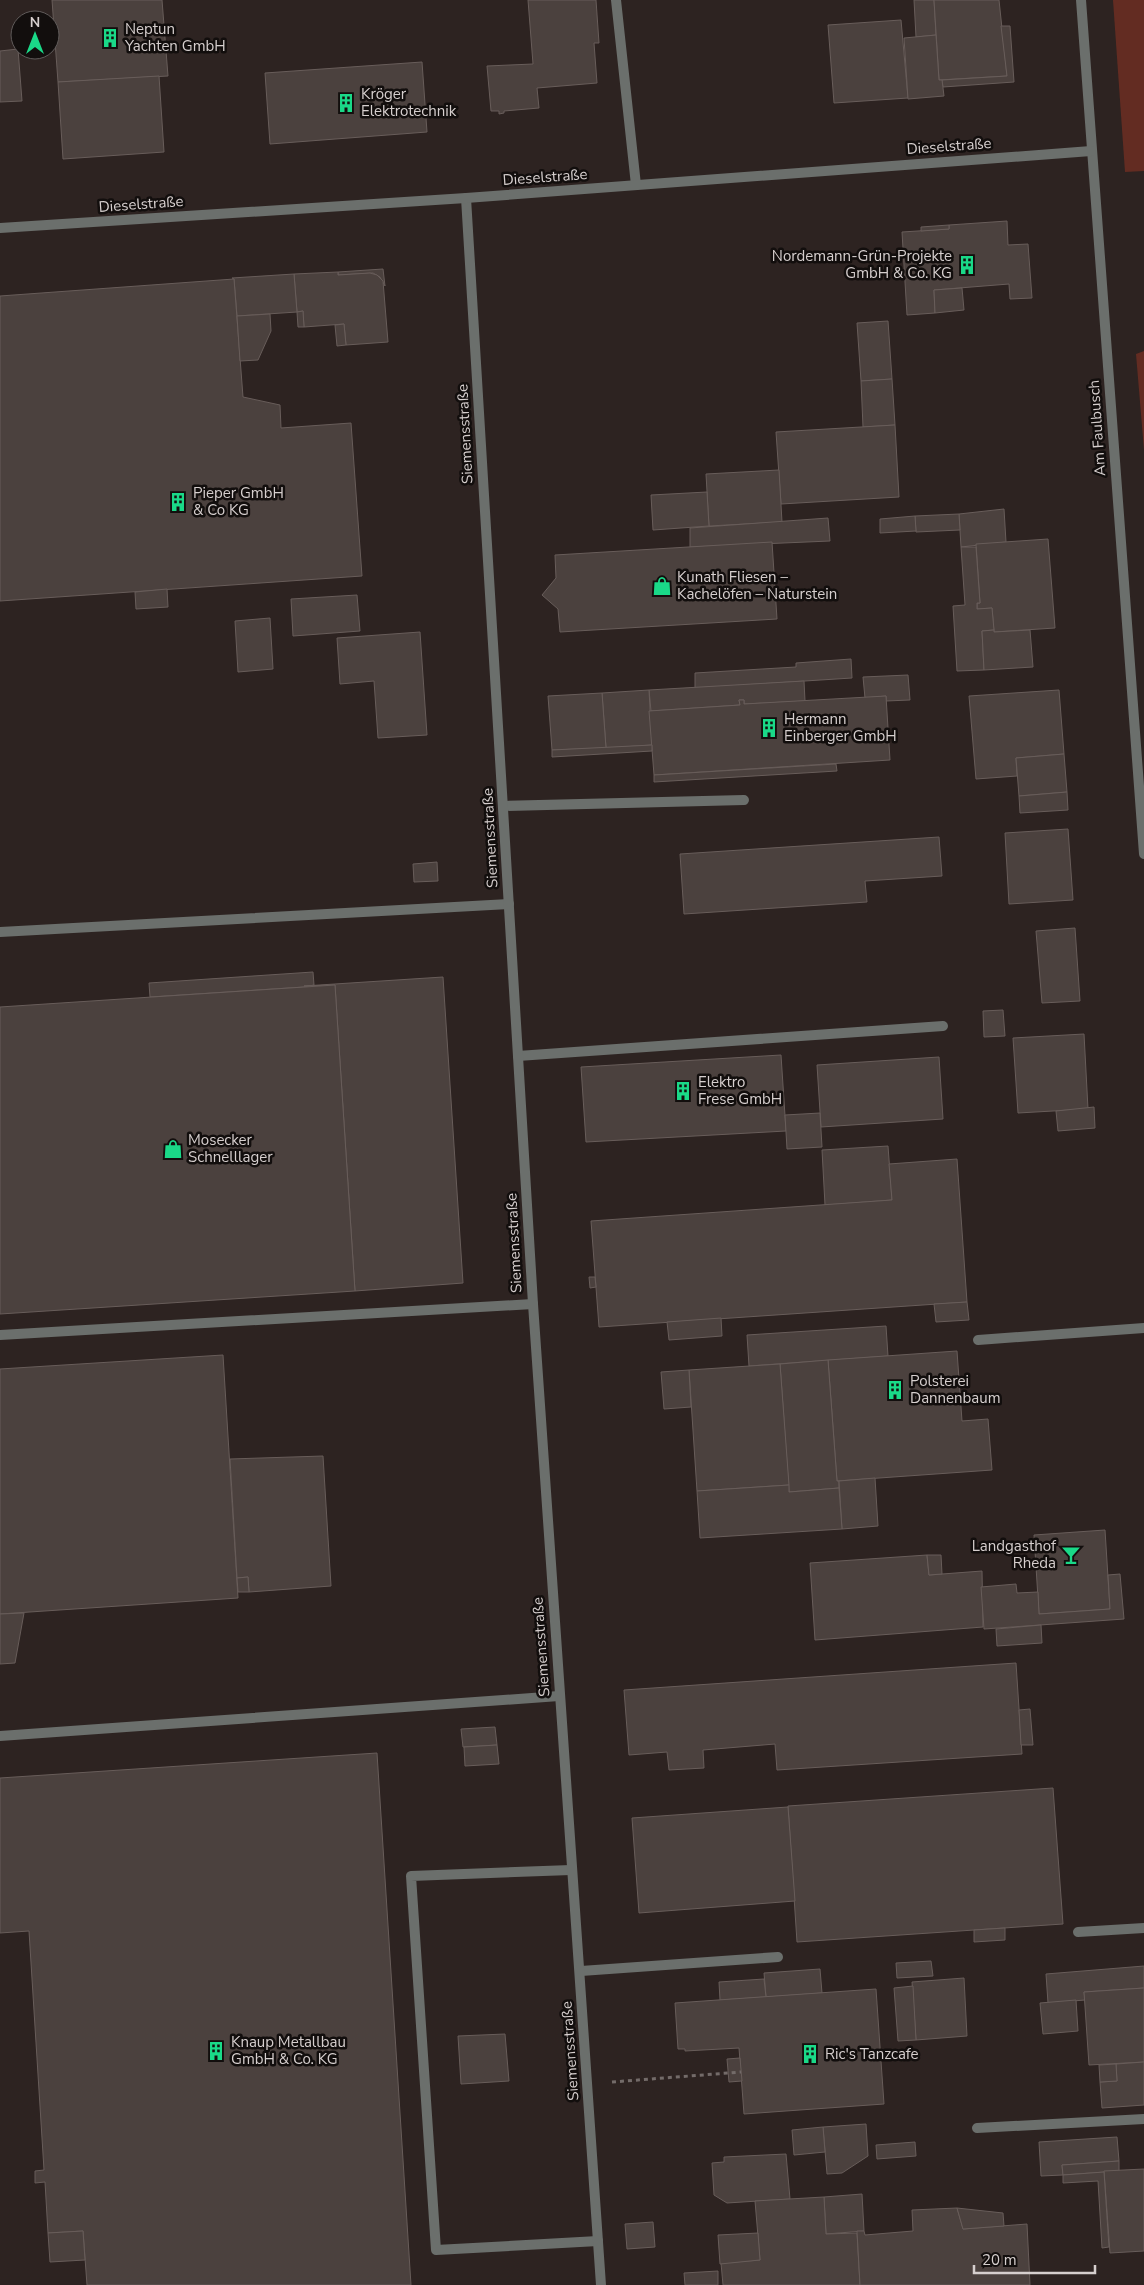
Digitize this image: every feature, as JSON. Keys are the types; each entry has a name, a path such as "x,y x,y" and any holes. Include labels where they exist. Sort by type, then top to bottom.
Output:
{"street":[{"path":"616,0 636,185"},
{"name":"Am Faulbusch","path":"1081,0 1144,854"},
{"name":"Dieselstraße","path":"0,228 466,198 1092,151"},
{"name":"Siemensstraße","path":"466,198 533,1304 601,2285"},
{"path":"503,806 744,800"},
{"path":"0,932 509,904"},
{"path":"518,1056 943,1026"},
{"path":"0,1335 533,1304"},
{"path":"978,1340 1144,1328"},
{"path":"0,1736 559,1696"},
{"path":"571,1870 411,1876 436,2250 598,2241"},
{"path":"1078,1932 1144,1928"},
{"path":"580,1971 778,1957"},
{"path":"977,2128 1144,2118"}],"path":[{"path":"587,2084 741,2072"}],"shaded area":[{"path":"1113,0 1144,0 1144,171 1125,172"},
{"path":"1144,351 1144,450 1136,354"}],"building":[{"name":"Neptun Yachten GmbH","path":"52,0 162,0 168,76 58,82 56,60 60,60 60,10 53,10"},
{"path":"528,0 596,0 599,43 594,43 597,83 537,88 539,108 504,111 504,113 499,114 499,111 491,111 487,66 533,64"},
{"path":"914,0 934,0 936,35 916,37"},
{"path":"934,0 999,0 1007,76 939,80"},
{"path":"901,20 908,98 834,103 828,25"},
{"path":"1001,26 1010,26 1014,82 943,87 942,80 1007,76"},
{"path":"936,35 939,80 942,80 944,96 908,99 904,38"},
{"path":"10,50 10,60 19,60 22,101 0,102 0,51"},
{"name":"Kröger Elektrotechnik","path":"422,62 427,132 270,144 265,73"},
{"path":"159,76 164,152 63,159 58,82"},
{"name":"Nordemann-Grün-Projekte GmbH & Co. KG","path":"1007,221 1008,245 1028,244 1032,298 1010,299 1009,284 934,290 935,313 907,315 902,232 949,229 949,225"},
{"path":"949,225 949,229 921,231 921,227"},
{"path":"383,269 385,286 380,277 373,273 338,275 338,272"},
{"path":"338,272 338,275 370,273 377,275 383,281 388,342 346,345 344,324 304,327 303,311 297,312 294,274"},
{"path":"294,274 297,312 237,316 234,279 232,278"},
{"name":"Pieper GmbH & Co KG","path":"234,279 243,397 280,405 281,428 351,423 362,576 0,601 0,296"},
{"path":"962,288 964,310 935,313 934,290"},
{"path":"303,311 304,327 298,327 297,312"},
{"path":"270,314 271,331 258,360 240,361 237,316"},
{"path":"888,321 892,379 861,381 857,323"},
{"path":"344,324 346,345 337,346 335,325"},
{"path":"892,379 895,425 863,427 861,381"},
{"path":"895,425 899,497 781,504 776,432"},
{"path":"779,470 782,522 709,526 706,474"},
{"path":"707,492 709,526 653,530 651,495"},
{"path":"1004,509 1006,542 961,547 959,514"},
{"path":"959,514 960,530 916,532 915,516"},
{"path":"915,516 916,531 880,533 880,519"},
{"path":"828,518 830,541 690,547 690,528"},
{"path":"1048,539 1055,628 994,632 992,608 977,609 977,603 980,603 976,544"},
{"name":"Kunath Fliesen – Kachelöfen – Naturstein","path":"772,542 777,619 560,632 558,609 542,595 556,578 555,555"},
{"path":"961,547 976,547 980,603 977,603 977,609 992,608 994,630 982,631 984,670 957,671 953,606 965,605"},
{"path":"167,589 168,607 136,609 135,592"},
{"path":"357,595 360,631 293,636 291,599"},
{"path":"270,618 273,669 238,672 235,621"},
{"path":"994,630 994,632 1030,630 1033,667 984,670 982,631"},
{"path":"420,632 427,735 378,738 374,681 340,684 337,638"},
{"path":"851,659 852,678 695,688 695,673 796,667 796,663"},
{"path":"908,675 910,700 886,701 886,696 865,698 863,677"},
{"path":"804,681 805,701 744,704 744,700 739,700 740,705 651,711 649,690"},
{"path":"649,690 652,745 606,748 602,693"},
{"path":"1059,690 1064,754 1016,758 1017,776 976,779 969,696"},
{"path":"602,693 606,748 552,750 548,696"},
{"name":"Hermann Einberger GmbH","path":"886,696 890,760 654,775 649,711 740,705 739,700 744,700 744,704"},
{"path":"652,745 652,751 552,757 552,750"},
{"path":"1064,754 1067,792 1019,796 1016,758"},
{"path":"836,764 837,771 654,782 654,775"},
{"path":"1067,792 1068,810 1020,813 1019,796"},
{"path":"1068,829 1073,900 1009,904 1005,833"},
{"path":"939,837 942,876 865,881 867,902 684,914 680,854"},
{"path":"437,862 438,881 414,882 413,864"},
{"path":"1075,928 1080,1001 1042,1003 1036,931"},
{"path":"313,972 314,985 304,987 150,997 149,983"},
{"path":"443,977 463,1283 355,1291 335,985 304,986"},
{"name":"Mosecker Schnelllager","path":"335,985 355,1291 0,1314 0,1007"},
{"path":"1003,1010 1005,1036 984,1037 983,1011"},
{"path":"1084,1034 1088,1109 1018,1113 1013,1038"},
{"name":"Elektro Frese GmbH","path":"781,1055 786,1131 586,1142 581,1067"},
{"path":"939,1057 943,1119 821,1127 817,1065"},
{"path":"1094,1107 1095,1128 1058,1131 1056,1111"},
{"path":"820,1113 822,1147 787,1149 785,1115"},
{"path":"888,1146 892,1200 825,1205 822,1150"},
{"path":"957,1159 967,1302 599,1327 591,1221 892,1200 889,1164"},
{"path":"589,1277 595,1277 596,1287 590,1288"},
{"path":"967,1302 969,1320 936,1322 934,1304"},
{"path":"721,1318 722,1336 669,1340 667,1322"},
{"path":"886,1326 888,1356 749,1366 747,1335"},
{"name":"Polsterei Dannenbaum","path":"957,1351 962,1421 988,1419 992,1470 837,1481 828,1360"},
{"path":"223,1355 238,1598 0,1614 0,1369"},
{"path":"828,1360 839,1488 789,1492 780,1364"},
{"path":"780,1364 789,1485 697,1491 689,1370"},
{"path":"689,1370 691,1407 664,1409 661,1372"},
{"path":"323,1456 331,1586 249,1592 248,1577 237,1578 230,1459"},
{"path":"875,1478 878,1526 842,1529 839,1481"},
{"path":"789,1485 789,1492 839,1488 842,1529 700,1538 697,1491"},
{"name":"Landgasthof Rheda","path":"1105,1530 1110,1609 1039,1614 1034,1535"},
{"path":"927,1555 929,1575 982,1571 983,1627 815,1640 810,1563"},
{"path":"927,1555 941,1555 942,1574 929,1575"},
{"path":"1120,1574 1124,1619 984,1629 981,1587 1016,1584 1017,1593 1038,1592 1039,1614 1110,1609 1108,1575"},
{"path":"248,1577 249,1592 238,1592 237,1578"},
{"path":"24,1613 15,1663 0,1664 0,1614"},
{"path":"1041,1625 1042,1643 997,1646 996,1629"},
{"path":"1016,1663 1022,1754 777,1770 775,1744 703,1750 704,1768 669,1770 667,1752 629,1755 624,1690"},
{"path":"1030,1709 1033,1745 1021,1745 1019,1710"},
{"path":"495,1727 497,1745 463,1747 461,1729"},
{"path":"497,1745 499,1764 465,1766 464,1747"},
{"name":"Knaup Metallbau GmbH & Co. KG","path":"377,1753 411,2285 87,2285 83,2231 48,2233 45,2182 35,2183 35,2171 44,2170 29,1931 0,1933 0,1778"},
{"path":"1053,1788 1063,1924 797,1942 788,1806"},
{"path":"788,1807 795,1901 639,1913 632,1818"},
{"path":"1005,1928 1005,1940 974,1942 974,1930"},
{"path":"931,1961 933,1976 897,1978 896,1963"},
{"path":"1144,1966 1144,1988 1084,1992 1085,2000 1048,2003 1046,1974"},
{"path":"820,1969 822,1993 766,1997 764,1973"},
{"path":"964,1978 967,2036 916,2040 912,1982"},
{"path":"764,1979 766,1997 720,2000 719,1982"},
{"path":"913,1986 916,2040 898,2041 894,1988"},
{"path":"1144,1988 1144,2062 1089,2065 1084,1992"},
{"name":"Ric's Tanzcafe","path":"876,1989 884,2104 744,2114 739,2048 685,2051 685,2049 678,2049 675,2003"},
{"path":"1076,2000 1078,2031 1043,2034 1040,2003"},
{"path":"505,2034 509,2081 461,2084 458,2036"},
{"path":"740,2058 742,2081 729,2082 727,2059"},
{"path":"1144,2062 1144,2105 1102,2108 1100,2082 1117,2081 1116,2064"},
{"path":"1116,2064 1117,2081 1100,2082 1099,2065"},
{"path":"866,2124 868,2156 842,2173 827,2174 823,2127"},
{"path":"823,2127 825,2152 794,2155 792,2130"},
{"path":"1117,2137 1119,2161 1062,2165 1063,2175 1041,2176 1039,2142"},
{"path":"915,2142 916,2156 877,2159 876,2145"},
{"path":"786,2154 790,2199 727,2203 714,2195 712,2163 724,2162 724,2157"},
{"path":"1119,2161 1119,2171 1063,2175 1062,2165"},
{"path":"1144,2169 1144,2251 1110,2253 1104,2171"},
{"path":"1104,2172 1109,2247 1102,2248 1098,2181 1063,2183 1063,2175"},
{"path":"862,2194 864,2231 826,2234 824,2197"},
{"path":"824,2197 826,2234 857,2233 860,2285 723,2285 721,2263 760,2260 755,2201"},
{"path":"957,2208 963,2229 1027,2224 1030,2285 860,2285 857,2231 864,2231 865,2235 913,2231 912,2210"},
{"path":"957,2208 1003,2213 1004,2226 963,2229"},
{"path":"653,2222 655,2247 627,2249 625,2224"},
{"path":"83,2231 85,2260 50,2262 48,2233"},
{"path":"758,2233 760,2260 720,2264 718,2235"},
{"path":"718,2271 718,2285 685,2285 684,2273"}],"place":[{"name":"Neptun Yachten GmbH","path":"110,38"},
{"name":"Kröger Elektrotechnik","path":"346,103"},
{"name":"Nordemann-Grün-Projekte GmbH & Co. KG","path":"967,265"},
{"name":"Pieper GmbH & Co KG","path":"178,502"},
{"name":"Kunath Fliesen – Kachelöfen – Naturstein","path":"662,586"},
{"name":"Hermann Einberger GmbH","path":"769,728"},
{"name":"Elektro Frese GmbH","path":"683,1091"},
{"name":"Mosecker Schnelllager","path":"173,1149"},
{"name":"Polsterei Dannenbaum","path":"895,1390"},
{"name":"Landgasthof Rheda","path":"1071,1555"},
{"name":"Knaup Metallbau GmbH & Co. KG","path":"216,2051"},
{"name":"Ric's Tanzcafe","path":"810,2054"}]}
